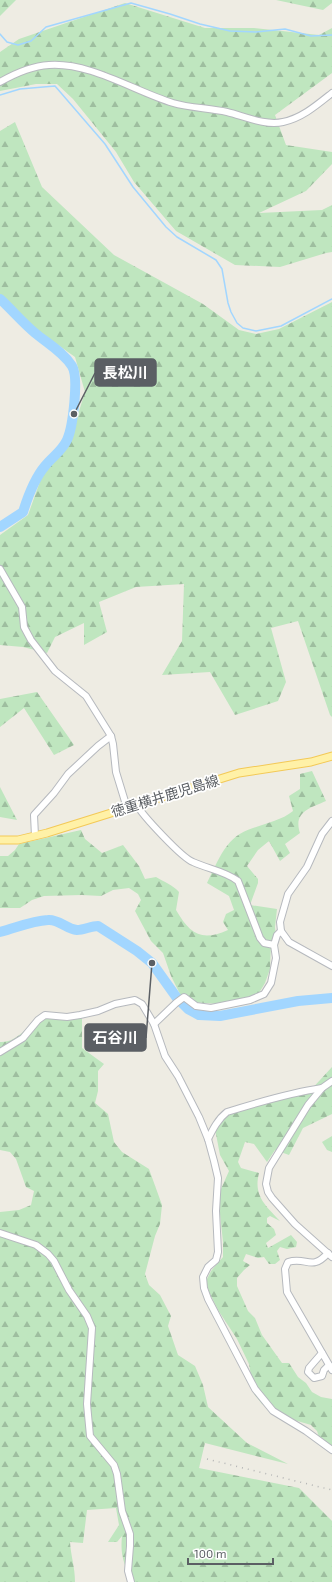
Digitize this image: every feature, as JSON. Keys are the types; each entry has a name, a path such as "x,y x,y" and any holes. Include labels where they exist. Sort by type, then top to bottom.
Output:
{"main road":[{"name":"徳重横井鹿児島線","path":"0,840 18,840 35,836 239,773 311,762 332,756"}],"street":[{"path":"0,82 33,68 48,65 66,66 92,72 174,104 225,112 266,122 282,122 302,115 332,93"},
{"path":"0,569 22,606 24,626 31,640 55,671 86,696 111,736 116,772 127,808"},
{"path":"35,836 34,815 54,793 68,774 111,736"},
{"path":"137,805 140,811 191,862 230,875 238,881 260,938 264,942 274,945"},
{"path":"332,821 322,834 307,867 288,894 280,922 281,931 284,938 294,946 332,966"},
{"path":"154,1024 184,997 196,1006 211,1008 258,998 268,989 271,982 276,958 274,945 277,935 281,931"},
{"path":"0,1052 23,1038 44,1015 66,1017 80,1015 98,1011 115,1004 135,1000 142,1004 154,1024 165,1056 178,1076 199,1117 208,1139 218,1178 216,1211 218,1252 216,1260 208,1267 204,1277 204,1288 208,1299 255,1389 263,1400 273,1411 306,1431 332,1450"},
{"path":"322,1353 309,1368 308,1372 314,1378 319,1378 322,1376 324,1370 330,1367 322,1353 287,1292 285,1269 288,1262 295,1260 313,1264 330,1255 295,1224 272,1198 268,1192 266,1184 269,1168 308,1104 322,1088 331,1083"},
{"path":"208,1139 216,1124 227,1112 299,1091 322,1088"},
{"path":"0,1233 36,1246 48,1254 54,1261 69,1290 87,1316 92,1328 87,1404 90,1436 114,1465 117,1474 122,1511 130,1534 128,1571 131,1582"}],"green space":[{"path":"0,0 16,0 0,16"},
{"path":"276,0 332,0 332,3 323,10"},
{"path":"125,3 205,28 254,28 319,35 332,28 332,73 275,115 286,145 332,152 332,164 306,191 259,213 322,210 332,205 332,252 280,267 235,265 176,231 134,182 116,152 73,99 57,84 36,84 0,91 0,52 19,39"},
{"path":"15,122 42,187 114,255 203,304 239,330 256,334 279,329 332,302 332,717 330,715 298,621 271,628 286,682 278,701 235,715 210,672 162,675 182,641 184,584 136,587 99,602 107,632 84,645 84,623 55,637 47,653 23,647 0,645 0,535 28,515 43,473 69,443 85,392 75,357 19,317 0,296 0,131"},
{"path":"37,692 74,745 54,755 24,708 0,727 0,699"},
{"path":"312,771 326,801 309,809 301,815 298,826 300,833 285,844 290,853 280,861 269,841 258,850 247,866 258,879 250,905 277,909 275,927 276,936 271,943 270,969 265,983 259,993 251,998 218,1004 191,1002 181,996 171,976 163,953 151,941 135,911 141,900 138,894 129,888 113,890 101,896 44,896 32,900 20,908 0,908 0,856 8,856 19,844 81,830 85,839 102,853 123,845 139,866 145,879 156,877 177,890 179,892 176,910 191,930 197,934 203,935 219,934 228,930 223,922 226,914 234,910 229,896 207,883 220,857 224,850 236,837 253,828 279,819 293,811 289,796 300,789 300,774"},
{"path":"0,787 17,820 0,817"},
{"path":"56,1016 82,1016 82,1048 104,1064 98,1071 98,1091 95,1103 108,1114 114,1142 122,1152 149,1169 162,1205 160,1224 155,1236 145,1274 149,1285 160,1295 171,1316 168,1326 178,1355 195,1366 203,1385 208,1407 247,1443 288,1464 205,1443 199,1468 299,1488 332,1521 332,1582 133,1582 123,1560 122,1536 117,1542 108,1542 119,1525 116,1508 87,1510 83,1543 70,1542 75,1582 0,1582 0,1212 19,1210 31,1205 34,1191 26,1187 16,1159 10,1152 0,1150 0,1042 12,1040 31,1025 42,1019"},
{"path":"332,1067 332,1114 303,1128 289,1155 275,1150 267,1162 254,1144 245,1142 238,1162 241,1168 259,1173 259,1194 262,1200 280,1221 270,1216 267,1218 267,1223 274,1229 276,1235 266,1243 268,1248 291,1235 297,1242 296,1247 287,1249 280,1247 277,1251 280,1260 275,1264 269,1264 264,1257 258,1258 246,1254 243,1261 250,1265 237,1278 237,1286 248,1311 255,1318 262,1335 282,1363 289,1363 298,1377 306,1383 312,1392 321,1397 332,1399 332,1450 322,1446 317,1431 311,1425 294,1420 262,1404 254,1394 249,1364 237,1339 218,1310 209,1292 206,1281 211,1271 223,1257 219,1205 221,1189 229,1171 220,1155 215,1129 227,1115 241,1106 308,1093"},
{"path":"332,1136 332,1152 327,1150 322,1142"}],"waterway":[{"path":"0,34 7,42 18,45 31,41 46,27 131,3 200,24 230,31 256,32 285,29 311,36 332,35"},
{"path":"0,95 20,89 55,86 105,144 133,187 166,227 177,237 216,260 222,269 231,312 237,323 243,328 256,331 281,326 332,299"},
{"path":"0,299 31,329 60,352 72,366 75,380 71,424 65,444 38,476 29,494 23,512 0,527"},
{"path":"0,932 30,923 48,920 56,921 69,928 77,930 98,926 137,951 152,963 177,998 188,1009 199,1015 220,1016 298,1001 332,998"}],"railway":[{"path":"207,1459 332,1490"}],"place":[{"name":"長松川","path":"74,414"},
{"name":"石谷川","path":"152,963"}]}
